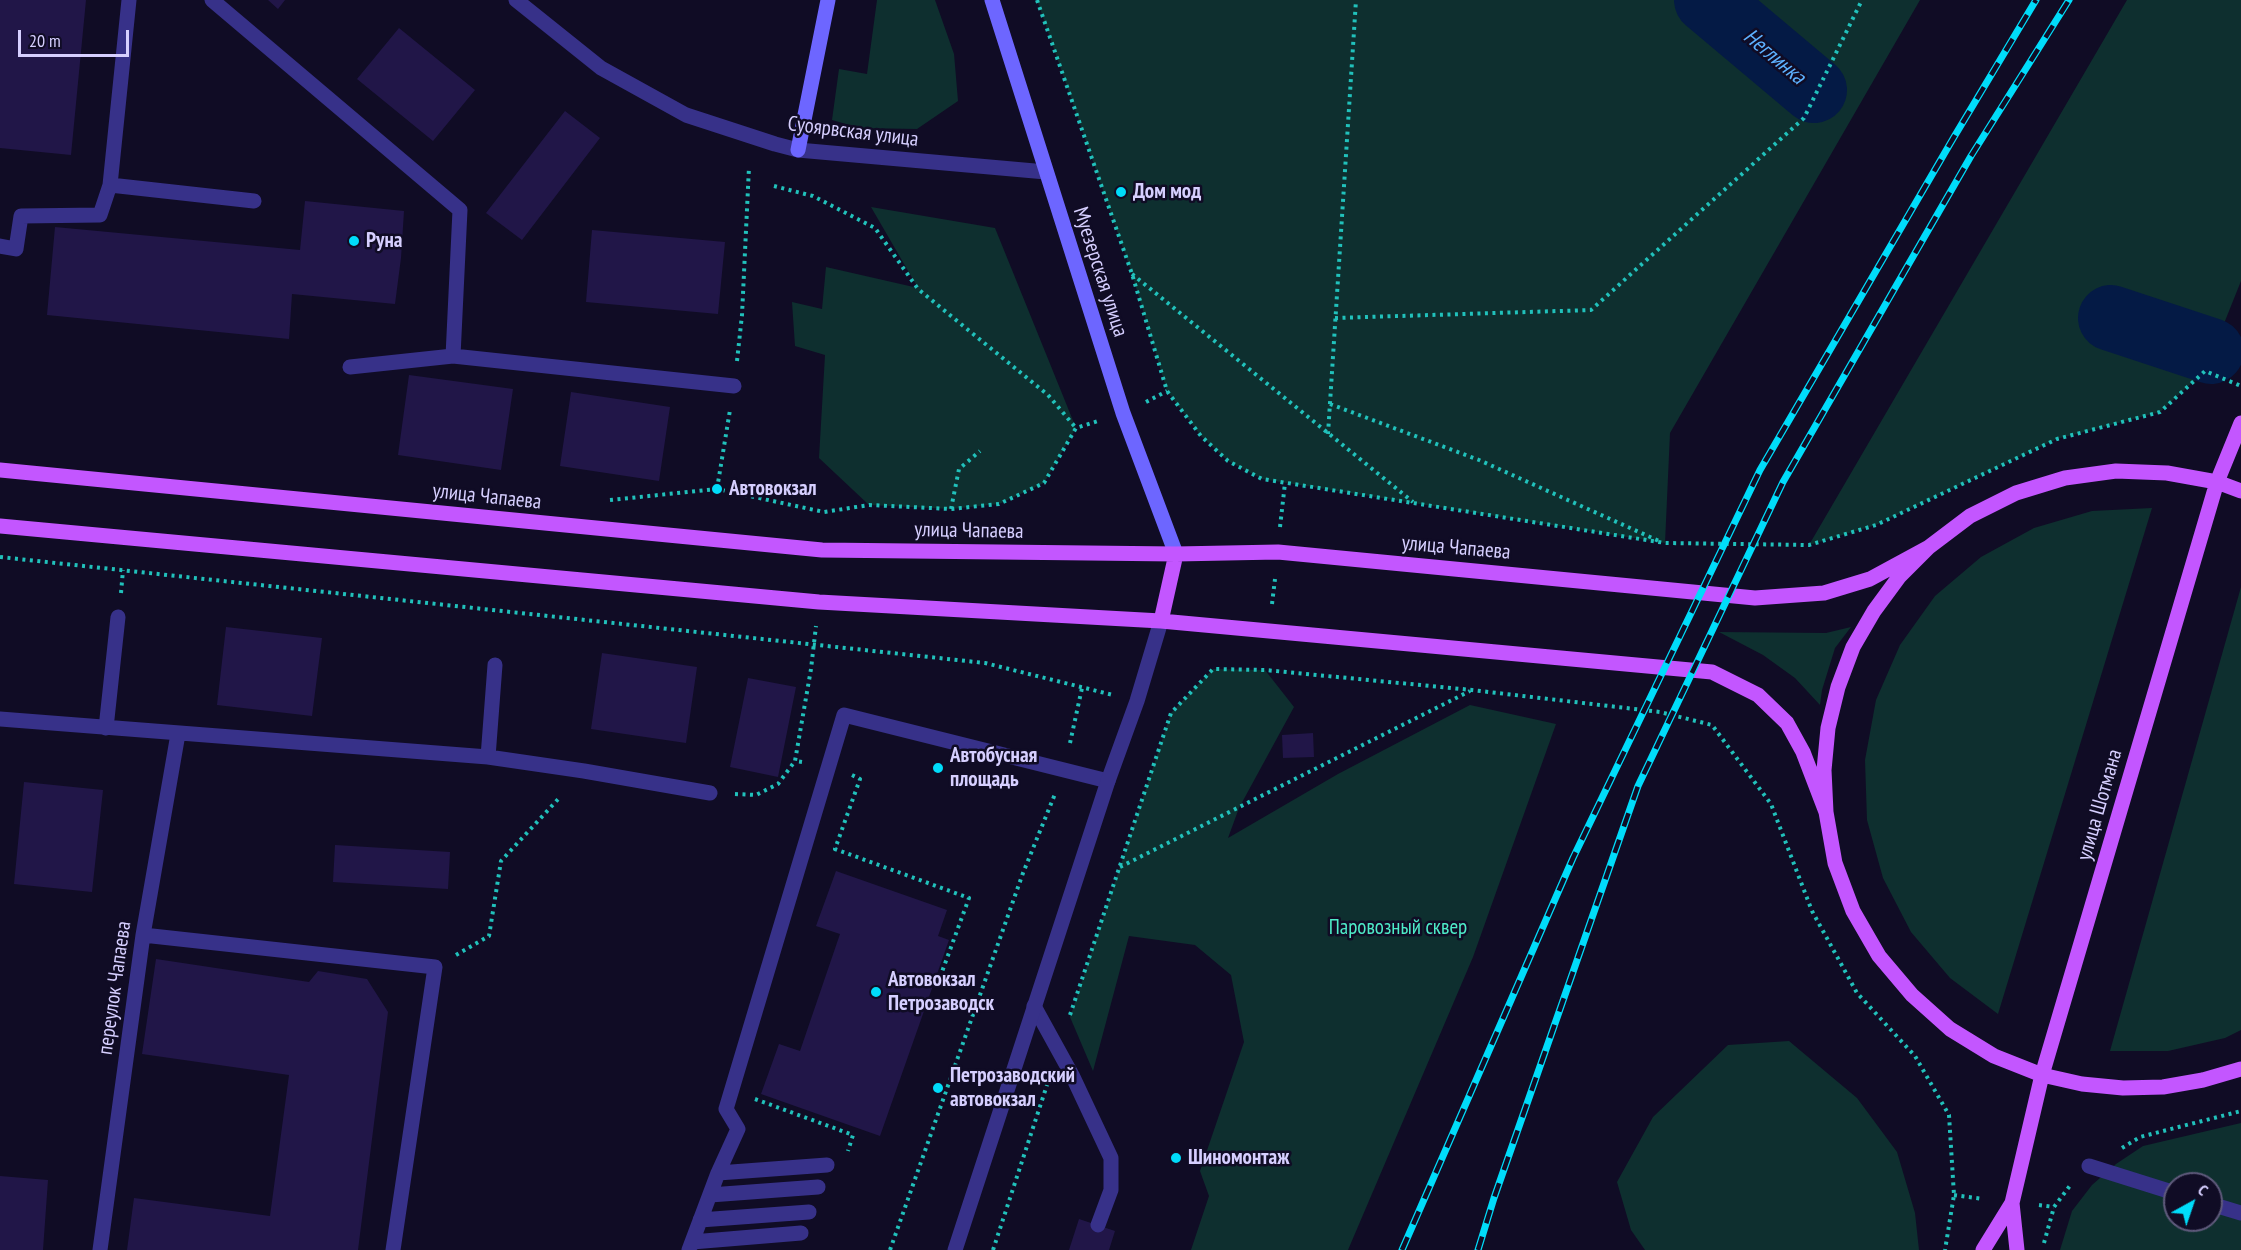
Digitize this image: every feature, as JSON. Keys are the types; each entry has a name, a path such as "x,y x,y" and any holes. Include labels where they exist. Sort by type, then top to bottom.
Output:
{"main road":[{"path":"798,150 828,0"},
{"name":"Муезерская улица","path":"992,0 1123,413 1176,554"},
{"name":"улица Шотмана","path":"1983,1250 2012,1203 2042,1075 2217,482 2241,423"},
{"name":"улица Чапаева","path":"0,470 822,550 1176,554 1278,552 1755,598 1824,593 1870,579 1929,547"},
{"path":"1826,812 1824,770 1828,728 1853,647 1874,611 1899,577 1929,547 1979,512 2016,494 2065,478 2116,471 2167,473 2217,482 2241,491"},
{"path":"0,526 819,602 1161,621 1712,672 1758,695 1787,723 1803,752 1826,812 1839,873 1853,911 1879,956 1912,995 1950,1029 1994,1056 2042,1075 2082,1084 2122,1088 2163,1087 2203,1080 2241,1069"},
{"path":"1161,621 1176,554"},
{"name":"улица Шотмана","path":"2012,1203 2017,1250"}],"street":[{"path":"0,246 16,249 21,216 100,215 110,185 129,0"},
{"path":"212,0 460,210 453,356"},
{"name":"Суоярвская улица","path":"516,0 601,68 687,115 798,150 1046,172"},
{"path":"110,185 254,201"},
{"path":"350,367 453,356 734,386"},
{"path":"106,728 118,617"},
{"path":"956,1250 1108,781 1137,701 1161,621"},
{"path":"488,757 495,665"},
{"path":"801,1233 690,1246 718,1173 738,1129 726,1109 844,715 1108,781"},
{"path":"0,718 177,734 488,757 710,793"},
{"name":"переулок Чапаева","path":"100,1250 143,935 177,734"},
{"path":"143,935 435,967 393,1250"},
{"path":"1034,1006 1059,1050 1111,1158 1111,1190 1098,1225"},
{"path":"718,1173 827,1165"},
{"path":"2089,1166 2163,1189"},
{"path":"710,1195 818,1187"},
{"path":"2223,1208 2241,1213"},
{"path":"700,1220 809,1212"}],"path":[{"path":"1037,0 1132,274 1167,391 1201,436 1228,461 1262,479 1665,543 1809,545 1876,525 2057,439 2160,412 2205,371 2241,386"},
{"path":"1328,434 1356,0"},
{"path":"1335,318 1591,310 1804,118 1862,0"},
{"path":"717,489 734,386 742,315 750,167"},
{"path":"774,186 813,196 874,228 918,289 1048,395 1076,428"},
{"path":"1132,274 1414,503"},
{"path":"600,501 717,489 824,512 869,505 951,509 999,504 1044,483 1076,428 1123,413 1167,391"},
{"path":"1330,404 1479,460 1665,543"},
{"path":"951,509 960,469 980,451"},
{"path":"0,557 984,663 1137,701 1171,713"},
{"path":"993,1250 1171,713 1213,669 1265,670 1472,690 1660,712 1712,725 1771,804 1812,911 1857,993 1915,1056 1949,1115 1954,1195 1945,1250"},
{"path":"890,1250 1020,884 1064,770 1082,688"},
{"path":"1119,868 1472,690"},
{"path":"710,793 756,795 778,784 795,761"},
{"path":"435,967 489,936 501,861 584,771"},
{"path":"939,980 969,898"},
{"path":"745,1095 853,1135"},
{"path":"2043,1250 2054,1207 2071,1184 2089,1166 2140,1137 2241,1111"}],"green space":[{"path":"877,0 935,0 954,54 958,101 917,129 860,128 832,120 839,69 867,74"},
{"path":"1037,0 1920,0 1670,433 1665,543 1262,479 1228,461 1201,436 1167,391 1132,274"},
{"path":"2127,0 2241,0 2241,281 2205,371 2160,412 2057,439 1876,525 1809,545"},
{"path":"871,207 995,228 1076,428 1044,483 999,504 951,509 869,505 819,458 825,355 795,346 792,302 822,309 826,267 918,288"},
{"path":"2152,508 1998,1014 1950,978 1911,932 1883,878 1867,820 1865,760 1876,700 1900,645 1935,596 1981,557 2034,528 2092,511"},
{"path":"2241,587 2241,1030 2225,1038 2168,1051 2110,1051"},
{"path":"1851,627 1835,648 1822,690 1820,705 1795,678 1763,655 1719,632 1826,633"},
{"name":"Паровозный сквер","path":"1213,669 1265,670 1294,707 1239,808 1228,838 1338,774 1470,705 1556,724 1473,957 1348,1250 1191,1250 1209,1196 1200,1171 1244,1042 1231,975 1195,945 1129,936 1093,1071 1070,1017 1171,713"},
{"path":"1789,1041 1857,1098 1897,1152 1915,1213 1919,1250 1645,1250 1631,1230 1617,1182 1653,1117 1728,1045"},
{"path":"2241,1123 2241,1250 2060,1250 2072,1211 2092,1185 2116,1164 2143,1146"}],"building":[{"path":"0,0 86,0 71,155 0,148"},
{"path":"268,0 285,0 278,9"},
{"path":"399,28 475,90 433,141 357,79"},
{"path":"565,111 600,138 522,240 486,213"},
{"path":"305,201 404,211 395,304 292,294 289,339 47,315 55,227 300,250"},
{"path":"592,230 725,242 718,314 586,302"},
{"path":"409,375 513,389 501,470 398,455"},
{"path":"571,392 670,407 659,481 560,466"},
{"path":"226,627 322,638 312,716 217,705"},
{"path":"602,653 697,667 686,743 591,729"},
{"path":"748,678 796,687 778,777 730,767"},
{"path":"1313,733 1314,757 1283,758 1282,735"},
{"path":"24,782 103,790 92,892 14,884"},
{"path":"335,845 450,852 448,889 333,882"},
{"name":"Автовокзал Петрозаводск","path":"836,871 947,910 938,936 949,940 880,1136 761,1094 779,1044 800,1051 840,934 816,926"},
{"path":"156,959 309,982 318,971 367,979 388,1012 358,1250 127,1250 134,1198 270,1216 289,1075 142,1054"},
{"path":"0,1176 48,1180 43,1250 0,1250"},
{"path":"1079,1219 1115,1231 1109,1250 1069,1250"}],"waterway":[{"name":"Неглинка","path":"1707,0 1814,90"},
{"name":"Неглинка","path":"2111,318 2211,351"}],"railway":[{"path":"1402,1250 1573,858 1760,470 2036,0"},
{"path":"1478,1250 1494,1198 1638,786 1783,482 1971,156 2069,0"}],"place":[{"name":"Дом мод","path":"1121,192"},
{"name":"Руна","path":"354,241"},
{"name":"Автовокзал","path":"717,489"},
{"name":"Автобусная площадь","path":"938,768"},
{"name":"Автовокзал Петрозаводск","path":"876,992"},
{"name":"Петрозаводский автовокзал","path":"938,1088"},
{"name":"Шиномонтаж","path":"1176,1158"}]}
